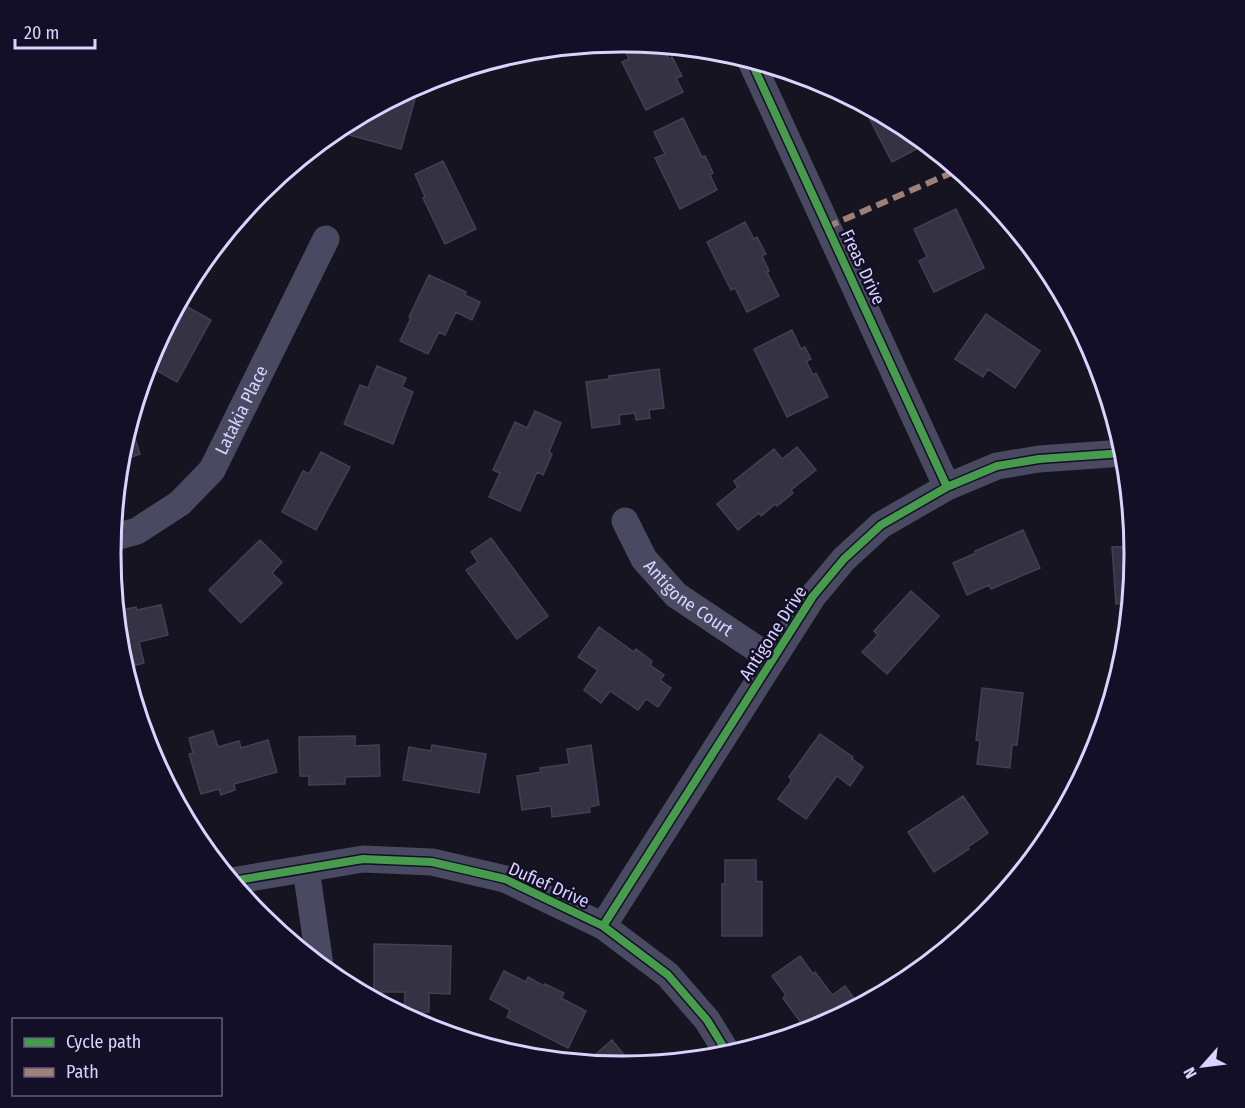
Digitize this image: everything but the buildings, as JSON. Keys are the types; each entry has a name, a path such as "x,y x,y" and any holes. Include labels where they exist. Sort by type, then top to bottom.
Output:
{"street":[{"name":"Freas Drive","path":"756,71 947,487"},
{"name":"Latakia Place","path":"122,535 137,531 180,503 212,470 326,239"},
{"name":"Antigone Drive","path":"603,926 813,596 844,559 881,525 947,487 997,466 1039,459 1114,454"},
{"name":"Antigone Court","path":"625,521 644,559 676,595 772,659"},
{"name":"Dufief Drive","path":"241,879 363,860 432,862 505,879 603,926 668,975 707,1020 723,1045"},
{"path":"306,869 318,953"}],"marked path":[{"path":"827,227 949,174"}],"cycle path":[{"path":"756,71 947,487"},
{"path":"603,926 813,596 844,559 881,525 947,487 997,466 1039,459 1114,454"},
{"path":"241,880 363,859 432,862 505,879 603,926 668,975 707,1020 723,1045"}]}
